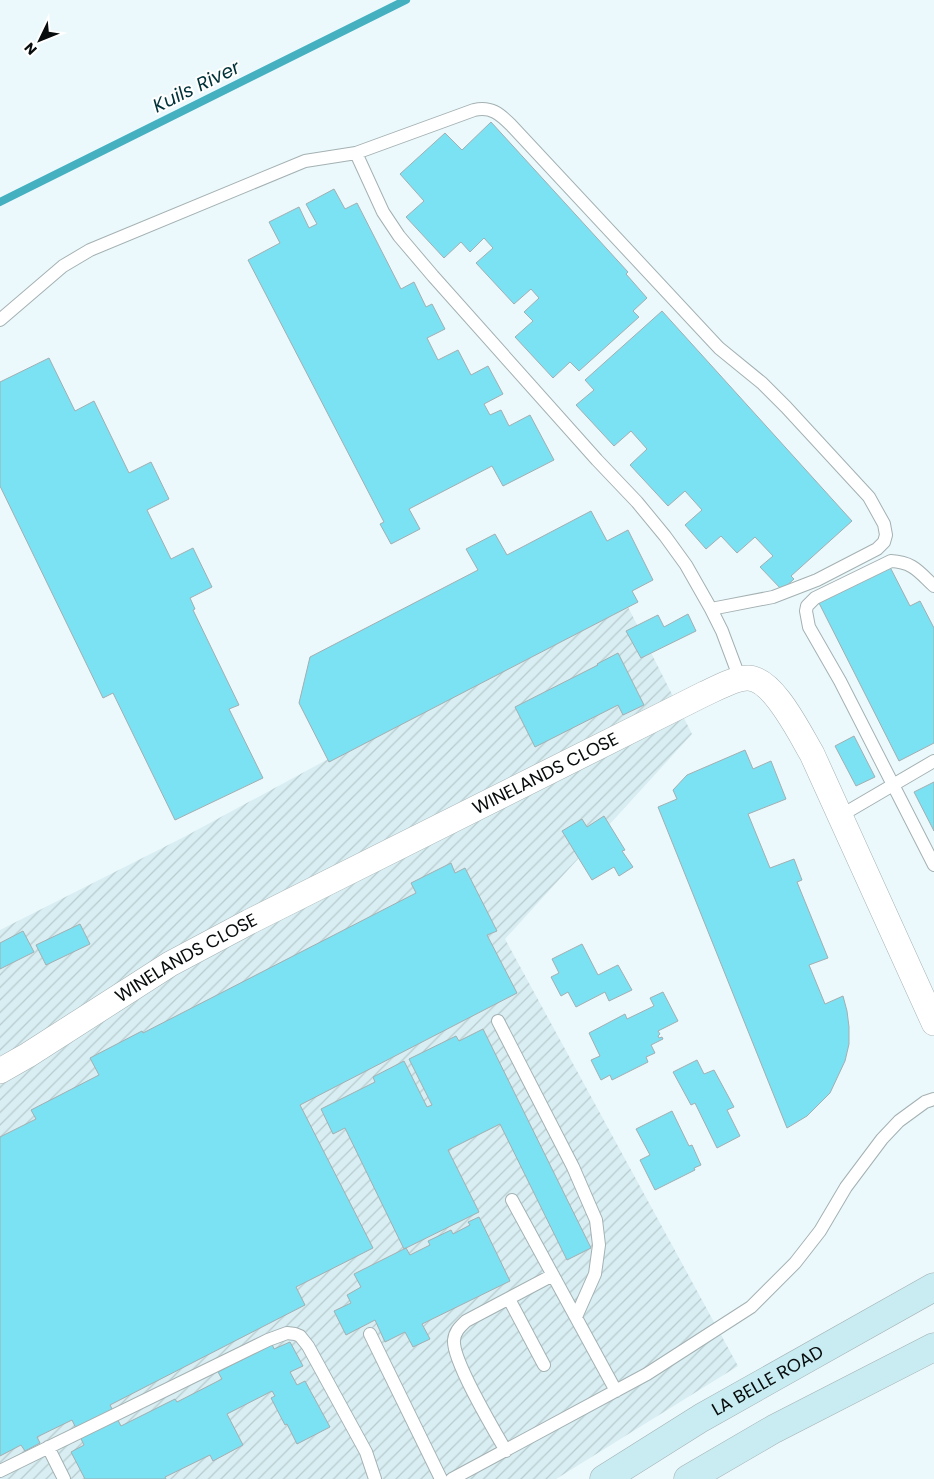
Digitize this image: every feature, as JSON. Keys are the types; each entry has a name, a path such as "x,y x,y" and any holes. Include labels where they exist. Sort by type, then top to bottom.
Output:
{"main road":[{"name":"LA BELLE ROAD","path":"604,1479 701,1418 934,1287"},
{"path":"688,1479 783,1424 934,1347"}],"street":[{"path":"740,679 748,677 758,681 775,695 812,754 934,1021"},
{"name":"WINELANDS CLOSE","path":"0,1071 170,964 704,694 740,679"}],"lane":[{"path":"0,320 63,266 90,250 305,161 356,152 474,110 484,108 494,110 501,115 719,348 786,407 869,497 884,524 886,535 884,542 877,549 816,580 773,597 711,609"},
{"path":"356,152 383,212 399,236 659,529 686,565 722,631 740,679"},
{"path":"934,586 911,565 891,561 821,594 811,602 806,611 808,628 840,681 934,866"},
{"path":"840,816 934,761"},
{"path":"498,1021 573,1167 596,1220 599,1245 595,1274 576,1316"},
{"path":"452,1479 655,1369 751,1307 795,1263 820,1231 846,1187 882,1139 899,1121 925,1102 934,1099"},
{"path":"512,1200 616,1391"},
{"path":"506,1451 458,1359 454,1341 456,1330 466,1321 553,1275"},
{"path":"509,1299 544,1365"},
{"path":"0,1471 268,1340 287,1333 300,1336 316,1357 366,1452 375,1479"},
{"path":"370,1334 441,1479"},
{"path":"48,1446 64,1479"}],"shaded area":[{"path":"624,599 692,734 505,939 738,1366 556,1479 0,1479 0,930 184,837"}],"building":[{"path":"491,122 628,272 626,274 647,298 633,311 639,317 579,371 570,362 553,378 515,337 533,321 524,312 539,298 531,289 514,304 476,263 493,248 484,238 470,252 461,242 444,258 406,217 424,201 400,174 445,133 462,150"},
{"path":"334,189 345,209 357,203 401,289 414,282 426,307 432,304 445,329 427,338 438,360 458,350 471,375 488,366 503,394 484,404 490,415 501,410 509,426 530,415 554,460 503,486 492,466 409,509 420,529 391,544 380,524 384,522 248,260 280,243 269,222 299,207 309,228 317,224 306,204"},
{"path":"662,311 852,521 791,576 794,579 782,590 760,567 773,556 755,537 737,553 721,536 706,549 685,525 702,510 685,491 668,506 630,465 647,449 631,431 614,446 576,405 594,390 585,380"},
{"path":"49,358 75,411 94,401 129,473 151,462 169,499 147,510 171,559 193,548 212,587 190,598 195,609 193,610 239,705 229,709 263,778 175,820 113,693 103,698 0,486 0,382"},
{"path":"591,511 607,541 628,530 653,580 632,591 638,602 329,762 299,703 310,657 478,570 466,549 495,534 507,555"},
{"path":"890,567 910,606 920,601 934,628 934,743 899,761 819,603"},
{"path":"688,614 696,631 641,658 626,631 658,615 664,627"},
{"path":"618,653 644,705 623,715 618,705 535,747 515,707"},
{"path":"854,736 875,777 856,786 835,746"},
{"path":"745,750 753,769 771,761 786,799 748,814 770,868 794,859 802,880 797,882 828,958 809,965 825,1004 843,996 849,1027 849,1044 845,1061 830,1093 807,1116 787,1128 658,807 677,799 673,790 687,775"},
{"path":"934,782 934,831 914,792"},
{"path":"604,816 625,850 622,851 633,867 619,876 614,867 592,880 562,831 582,819 587,827"},
{"path":"451,863 455,873 465,868 497,931 487,935 517,993 300,1105 373,1248 296,1287 305,1305 110,1405 121,1426 175,1399 177,1402 222,1379 218,1372 272,1344 274,1349 290,1342 303,1366 290,1372 297,1385 305,1381 330,1427 297,1444 271,1398 275,1396 272,1391 227,1414 243,1445 213,1461 210,1455 165,1477 166,1479 85,1479 71,1452 84,1445 72,1420 37,1437 40,1443 25,1451 21,1445 0,1456 0,1137 36,1119 31,1110 99,1075 90,1058 142,1031 143,1033 416,893 411,883"},
{"path":"80,924 90,944 46,965 36,945"},
{"path":"23,931 34,952 0,969 0,943"},
{"path":"582,944 598,975 618,965 632,990 609,1001 605,992 576,1007 568,992 561,996 551,977 559,973 552,959"},
{"path":"663,992 678,1021 658,1031 660,1034 659,1038 662,1037 663,1039 651,1045 655,1053 646,1057 648,1062 612,1080 610,1075 601,1080 591,1060 600,1056 589,1033 625,1014 627,1019 654,1006 650,998"},
{"path":"483,1029 591,1248 567,1260 500,1124 448,1150 479,1212 404,1249 345,1128 333,1134 321,1109 375,1082 373,1077 404,1061 427,1107 432,1105 409,1059 456,1036 459,1041"},
{"path":"697,1060 704,1074 714,1070 734,1107 727,1110 740,1136 717,1148 695,1103 691,1105 673,1072"},
{"path":"672,1111 689,1146 692,1145 701,1165 694,1168 695,1170 655,1190 640,1160 650,1155 636,1129"},
{"path":"479,1217 510,1281 422,1324 430,1339 413,1347 405,1332 385,1342 375,1320 346,1335 334,1311 351,1303 347,1295 361,1287 354,1274 406,1248 410,1255 430,1245 428,1241 451,1230 453,1234 470,1225 468,1222"}],"waterway":[{"name":"Kuils River","path":"0,202 406,0"}]}
